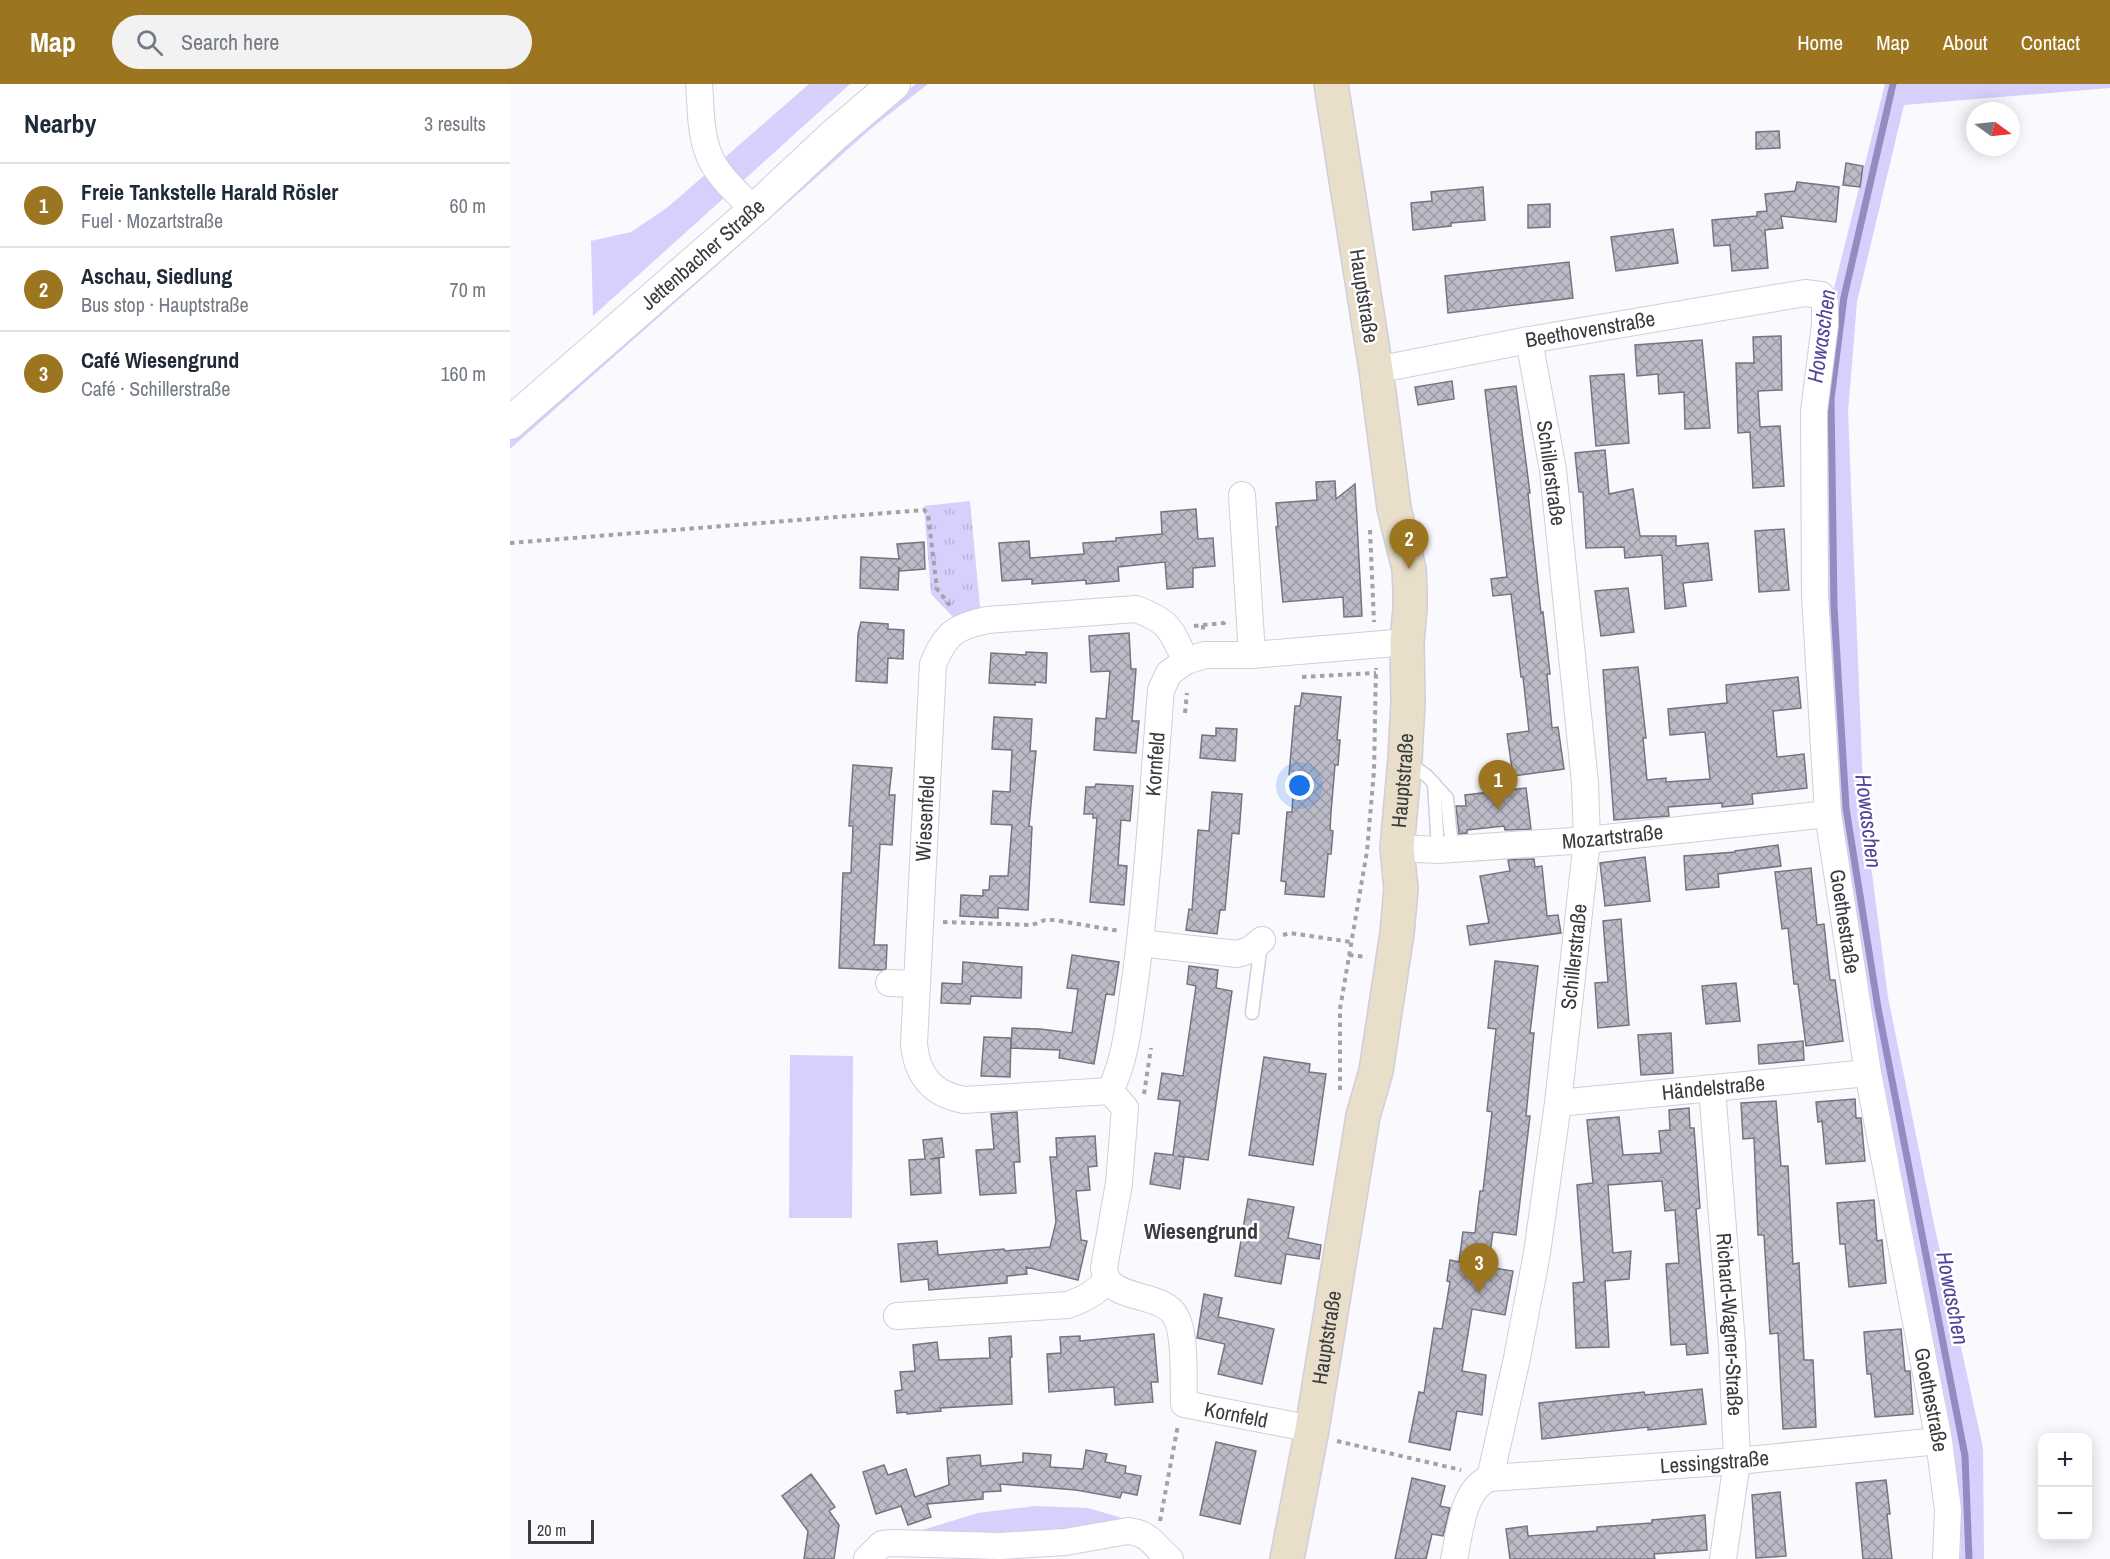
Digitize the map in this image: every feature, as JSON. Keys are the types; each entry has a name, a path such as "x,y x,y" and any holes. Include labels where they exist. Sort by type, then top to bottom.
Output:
{"main road":[{"name":"Hauptstraße","path":"1287,1559 1311,1432 1352,1105 1376,1071 1397,933 1401,889 1397,848 1408,702 1391,643 1399,625 1391,591 1382,516 1376,370 1331,84"}],"street":[{"path":"699,84 703,134 709,156 754,210"},
{"name":"Jettenbacher Straße","path":"510,423 754,210 833,136 894,84"},
{"name":"Beethovenstraße","path":"1376,370 1529,340 1805,292"},
{"name":"Goethestraße","path":"1805,292 1821,295 1825,302 1825,325 1814,422 1815,596 1828,814 1868,1073 1939,1441 1948,1510 1947,1559"},
{"name":"Schillerstraße","path":"1454,1559 1467,1505 1474,1491 1486,1479 1517,1358 1537,1253 1558,1103 1587,840 1586,783 1554,481 1529,340"},
{"path":"1242,495 1252,655"},
{"name":"Wiesenfeld","path":"1110,1091 980,1100 950,1097 929,1083 920,1072 915,1059 914,1044 933,664 940,646 951,633 965,625 987,620 1136,609 1155,616 1168,625 1196,658"},
{"path":"1196,658 1391,643"},
{"name":"Kornfeld","path":"1110,1091 1119,1072 1125,1050 1140,939 1161,690 1169,673 1196,658"},
{"name":"Mozartstraße","path":"1397,848 1438,850 1587,840 1828,814"},
{"path":"1140,939 1237,954 1250,950 1262,940"},
{"path":"889,983 917,984"},
{"name":"Händelstraße","path":"1558,1103 1868,1073"},
{"name":"Richard-Wagner-Straße","path":"1712,1088 1732,1344 1737,1461 1723,1559"},
{"path":"897,1316 1068,1305 1087,1298 1098,1290 1107,1280 1104,1268 1119,1183 1125,1108 1110,1091"},
{"name":"Kornfeld","path":"1107,1280 1115,1287 1168,1306 1175,1315 1180,1328 1184,1404 1311,1432"},
{"name":"Lessingstraße","path":"1486,1479 1737,1461 1939,1441"},
{"path":"867,1559 882,1545 893,1543 1063,1550 1128,1531 1149,1537 1163,1551"}],"lane":[{"path":"1405,759 1434,783 1447,798 1451,839 1438,850"},
{"path":"1252,1013 1262,940"}],"path":[{"path":"510,543 924,510 928,514 937,589 955,611 963,616 965,625"},
{"path":"1352,1105 1340,1009 1367,850 1391,643 1382,516"},
{"path":"1186,627 1203,625 1196,658"},
{"path":"920,921 1032,925 1045,920 1055,920 1140,939"},
{"path":"1262,940 1290,933 1351,942"},
{"path":"1163,1551 1180,1415 1184,1404"},
{"path":"1311,1432 1474,1473 1486,1479"}],"green space":[{"path":"809,84 850,84 593,316 591,241 631,232 668,207"},
{"path":"916,84 928,84 874,126 510,449 510,439 855,131"},
{"path":"1885,84 2110,84 2110,88 1904,105 1857,302 1848,411 1864,812 1888,997 1983,1448 1984,1559 1960,1559 1961,1529 1953,1440 1882,1072 1837,812 1825,599 1822,402 1834,288"},
{"path":"970,501 980,607 953,617 931,594 924,506"},
{"path":"790,1055 853,1056 852,1218 789,1218"},
{"path":"1035,1506 1088,1508 1136,1522 1030,1537 919,1531 978,1513"}],"building":[{"path":"1779,131 1780,148 1756,149 1756,132"},
{"path":"1846,163 1863,166 1860,187 1843,185"},
{"path":"1797,182 1839,187 1836,222 1781,216 1783,228 1765,230 1768,268 1732,271 1730,245 1714,246 1712,220 1757,216 1757,212 1767,211 1765,194 1795,191"},
{"path":"1483,187 1485,220 1413,230 1411,203 1432,201 1431,192"},
{"path":"1550,204 1550,227 1528,228 1528,205"},
{"path":"1673,229 1678,263 1616,271 1611,237"},
{"path":"1569,262 1573,298 1448,313 1445,276"},
{"path":"1781,336 1782,390 1758,391 1760,427 1780,426 1784,486 1753,488 1750,432 1738,433 1736,363 1754,363 1753,337"},
{"path":"1702,340 1710,428 1685,429 1684,392 1659,394 1658,374 1637,376 1635,345"},
{"path":"1624,374 1629,443 1596,446 1590,376"},
{"path":"1452,381 1454,399 1418,405 1415,387"},
{"path":"1516,386 1550,674 1547,674 1552,728 1558,727 1564,769 1513,776 1507,734 1529,731 1511,594 1493,596 1491,579 1507,577 1485,390"},
{"path":"1605,450 1609,494 1633,489 1640,536 1676,536 1676,546 1708,543 1712,580 1683,583 1686,606 1665,609 1662,555 1625,558 1624,547 1586,548 1583,492 1579,492 1575,453"},
{"path":"1335,481 1336,499 1355,484 1362,616 1344,617 1343,597 1283,602 1276,503 1317,500 1316,482"},
{"path":"1196,509 1198,539 1213,538 1215,566 1193,568 1193,587 1167,589 1165,562 1118,567 1119,581 1086,584 1086,580 1032,584 1032,579 1002,581 999,543 1029,541 1030,558 1084,554 1083,543 1162,534 1161,512"},
{"path":"1784,529 1789,590 1759,592 1755,531"},
{"path":"924,542 925,569 900,571 899,567 898,590 860,588 861,557 899,559 897,544"},
{"path":"1628,588 1634,632 1601,636 1595,591"},
{"path":"861,622 888,624 888,629 904,630 903,659 888,658 887,683 856,681 858,634"},
{"path":"1129,633 1131,669 1136,669 1132,721 1139,721 1136,753 1094,750 1096,718 1106,719 1110,671 1091,672 1089,636"},
{"path":"1026,652 1047,653 1046,683 1035,682 1035,685 989,683 991,653 1026,655"},
{"path":"1638,667 1646,738 1643,738 1647,780 1666,778 1666,782 1710,779 1705,732 1670,735 1668,709 1727,703 1726,685 1798,677 1801,708 1773,711 1777,757 1804,754 1807,788 1752,794 1753,804 1722,807 1722,803 1668,807 1669,816 1614,820 1603,670"},
{"path":"1302,693 1341,697 1337,740 1340,740 1338,765 1335,765 1331,812 1330,830 1333,831 1331,854 1328,854 1324,897 1285,894 1286,882 1281,881 1287,812 1292,812 1294,776 1289,775 1295,706 1300,706"},
{"path":"994,717 1032,719 1030,751 1036,751 1029,826 1032,827 1028,910 998,908 998,918 960,916 961,895 983,896 983,890 989,890 990,876 1008,876 1012,825 991,824 993,791 1010,792 1012,750 992,749"},
{"path":"1216,728 1237,729 1235,761 1200,758 1202,735 1216,736"},
{"path":"853,765 892,768 889,795 895,795 892,845 880,844 874,945 887,945 886,969 882,970 839,968 843,873 851,873 853,826 849,826"},
{"path":"1096,784 1133,786 1130,821 1121,820 1118,865 1127,866 1124,905 1090,902 1097,818 1093,818 1093,814 1084,814 1086,787 1095,787"},
{"path":"1526,788 1531,829 1505,830 1504,826 1467,830 1467,833 1459,834 1456,806 1466,806 1465,795"},
{"path":"1212,792 1242,794 1239,834 1232,833 1225,910 1220,910 1217,934 1186,930 1189,909 1192,910 1198,830 1209,831"},
{"path":"1778,845 1781,866 1718,874 1719,887 1686,890 1684,856 1735,852"},
{"path":"1645,857 1650,901 1605,906 1600,863"},
{"path":"1534,859 1535,867 1542,866 1547,916 1558,915 1561,933 1470,945 1467,926 1489,923 1480,876 1510,871 1508,860"},
{"path":"1811,868 1817,925 1824,924 1830,980 1835,980 1843,1041 1806,1046 1798,984 1794,984 1788,928 1782,929 1775,872"},
{"path":"1621,919 1629,1025 1598,1028 1595,983 1608,982 1603,921"},
{"path":"1072,955 1119,962 1114,995 1106,994 1094,1064 1059,1058 1060,1050 1011,1048 1012,1028 1072,1033 1078,989 1067,988"},
{"path":"1495,961 1538,966 1530,1033 1534,1033 1526,1116 1530,1116 1516,1235 1493,1232 1488,1267 1513,1271 1505,1315 1472,1309 1462,1371 1486,1375 1482,1415 1457,1411 1450,1450 1409,1442 1419,1392 1424,1393 1434,1328 1442,1329 1450,1282 1447,1281 1450,1260 1459,1262 1463,1232 1475,1233 1480,1191 1483,1191 1492,1112 1487,1111 1496,1029 1488,1028"},
{"path":"963,962 1022,967 1021,998 971,996 970,1004 941,1003 942,983 962,984"},
{"path":"1189,966 1218,970 1216,988 1232,991 1208,1160 1178,1156 1184,1157 1180,1189 1150,1184 1155,1153 1173,1155 1180,1101 1158,1099 1162,1073 1183,1076 1196,986 1187,984"},
{"path":"1736,983 1740,1021 1706,1024 1702,986"},
{"path":"1671,1033 1673,1073 1641,1075 1638,1035"},
{"path":"984,1037 1011,1038 1010,1077 981,1076"},
{"path":"1803,1041 1804,1060 1759,1064 1758,1045"},
{"path":"1264,1057 1310,1064 1309,1072 1326,1074 1313,1165 1249,1155"},
{"path":"1855,1099 1856,1118 1861,1118 1865,1161 1826,1164 1822,1121 1818,1122 1816,1102"},
{"path":"1776,1101 1781,1166 1788,1166 1793,1264 1799,1263 1804,1360 1813,1360 1816,1427 1783,1429 1778,1333 1770,1334 1764,1235 1758,1235 1754,1138 1743,1139 1741,1103"},
{"path":"1689,1108 1690,1128 1694,1128 1700,1208 1696,1209 1708,1353 1687,1355 1686,1344 1671,1345 1666,1264 1679,1263 1675,1210 1665,1211 1662,1181 1608,1185 1613,1253 1631,1251 1629,1279 1605,1281 1609,1347 1576,1348 1573,1283 1584,1282 1577,1185 1593,1183 1587,1120 1619,1117 1623,1155 1661,1153 1659,1131 1670,1130 1669,1110"},
{"path":"1017,1112 1020,1162 1014,1162 1016,1193 980,1195 976,1150 994,1149 991,1114"},
{"path":"1095,1136 1097,1166 1088,1167 1090,1190 1076,1191 1081,1240 1087,1241 1078,1280 1026,1267 1027,1274 1007,1276 1007,1283 929,1290 928,1279 901,1282 898,1244 937,1241 938,1255 1050,1247 1056,1222 1050,1157 1057,1157 1056,1138"},
{"path":"942,1138 944,1157 930,1159 939,1158 941,1193 911,1195 909,1160 925,1159 923,1140"},
{"path":"1248,1199 1294,1207 1288,1238 1321,1245 1319,1259 1286,1254 1281,1284 1235,1276"},
{"path":"1874,1200 1877,1241 1882,1240 1886,1283 1849,1287 1845,1244 1840,1244 1837,1203"},
{"path":"1204,1294 1222,1298 1218,1317 1274,1329 1262,1384 1218,1374 1225,1344 1197,1338"},
{"path":"1901,1329 1905,1371 1910,1371 1913,1414 1875,1417 1871,1374 1867,1374 1864,1332"},
{"path":"1154,1334 1158,1382 1151,1382 1153,1402 1115,1405 1114,1387 1049,1392 1047,1354 1061,1353 1060,1337 1080,1336 1080,1341"},
{"path":"1011,1336 1012,1404 897,1413 895,1391 902,1390 900,1372 915,1371 913,1345 937,1342 939,1360 990,1358 989,1338"},
{"path":"1702,1389 1706,1424 1648,1430 1648,1427 1542,1439 1539,1403 1644,1392 1645,1395"},
{"path":"1216,1442 1256,1451 1240,1524 1200,1515"},
{"path":"1086,1450 1107,1454 1105,1462 1126,1466 1125,1473 1141,1476 1137,1495 1122,1492 1120,1498 1076,1490 1000,1484 1001,1491 983,1492 983,1499 927,1504 931,1517 908,1525 901,1506 876,1514 863,1472 884,1465 888,1475 906,1469 915,1497 949,1485 947,1458 980,1455 981,1466 1023,1462 1023,1453 1051,1455 1050,1467 1083,1469"},
{"path":"811,1474 835,1507 829,1511 839,1525 834,1559 804,1559 808,1531 782,1496"},
{"path":"1412,1478 1445,1486 1440,1506 1450,1508 1443,1536 1432,1534 1426,1559 1395,1559"},
{"path":"1886,1480 1892,1559 1863,1559 1856,1483"},
{"path":"1780,1492 1786,1556 1756,1558 1752,1495"},
{"path":"1705,1515 1707,1550 1654,1554 1655,1559 1510,1559 1506,1529 1527,1526 1528,1536 1597,1531 1597,1527 1652,1523 1652,1520"}],"waterway":[{"name":"Howaschen","path":"1893,84 1844,297 1831,399 1834,607 1846,808 1878,1008 1965,1456 1969,1559"}],"place":[{"name":"Aschau, Siedlung","path":"1409,569"},
{"name":"Freie Tankstelle Harald Rösler","path":"1498,810"},
{"name":"Café Wiesengrund","path":"1479,1293"}],"district":[{"name":"Wiesengrund","path":"1201,1231"}]}
